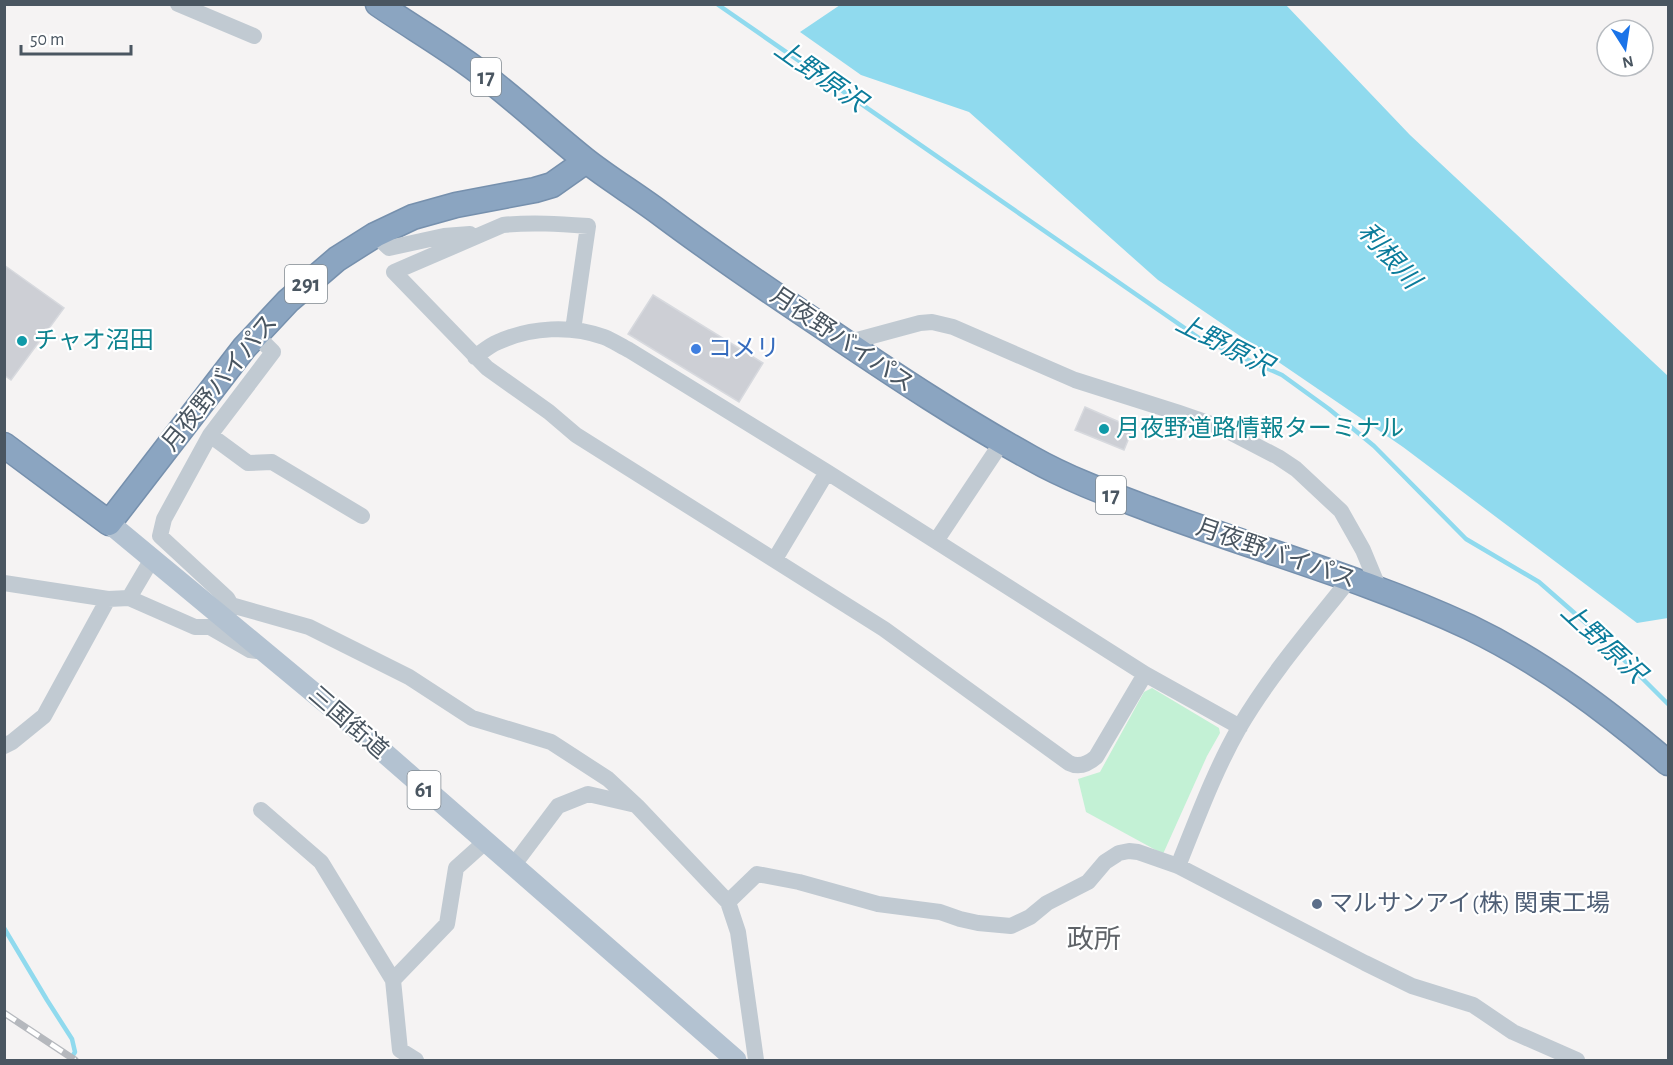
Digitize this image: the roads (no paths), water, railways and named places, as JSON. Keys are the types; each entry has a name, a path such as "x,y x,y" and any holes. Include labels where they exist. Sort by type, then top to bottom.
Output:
{"highway":[{"name":"17","path":"378,4 465,62 516,100 586,160"},
{"name":"月夜野バイパス","path":"109,523 216,382 256,335 303,286 337,259 375,235 413,217 456,205 517,195 552,184 586,160 726,262 945,408 1002,442 1071,478 1118,497 1380,591 1467,627 1522,656 1575,689 1668,763"},
{"name":"三国街道","path":"4,445 109,523"}],"main road":[{"name":"三国街道","path":"109,523 152,559 226,610 264,651 349,722 736,1060"}],"street":[{"path":"178,4 254,36"},
{"path":"573,330 588,226 550,223 503,225 394,272 487,368 549,412 576,435 885,628 1073,765 1085,764 1096,757 1145,674"},
{"path":"375,235 389,248 444,236 486,232"},
{"path":"846,343 920,322 945,324 1076,380 1220,428 1296,469 1341,512 1360,544 1380,591"},
{"path":"475,357 497,342 531,332 573,330 607,338 827,472 1145,674 1240,727"},
{"path":"256,335 273,352 210,435 164,519 160,536 227,598 226,610 309,627 409,677 472,718 551,742 608,779 637,806 728,902 738,932 756,1060"},
{"path":"210,435 248,463 272,462 362,516"},
{"path":"936,541 1002,442"},
{"path":"775,559 827,472"},
{"path":"129,598 152,559"},
{"path":"1178,866 1217,770 1240,727 1271,679 1349,580"},
{"path":"4,583 108,599 129,598 195,627 210,627 250,650 264,651"},
{"path":"4,746 44,716 108,599"},
{"path":"513,866 558,806 588,794 637,806"},
{"path":"261,810 321,862 393,981 400,1050 416,1060"},
{"path":"393,981 447,924 456,868 485,842"},
{"path":"728,902 757,874 799,882 878,904 940,912 978,923 1011,926 1030,917 1047,903 1088,882 1105,862 1119,853 1138,852 1178,866 1412,986 1473,1005 1513,1032 1577,1060"}],"water":[{"name":"利根川","path":"840,5 1286,5 1410,135 1668,376 1668,618 1637,623 1403,447 1158,280 969,112 861,75 800,32"}],"waterway":[{"name":"上野原沢","path":"717,4 1199,338 1282,375 1329,409 1374,446 1466,539 1539,582 1595,631 1668,704"},
{"path":"4,928 72,1039 75,1052 70,1060"}],"railway":[{"path":"4,1013 75,1060"}],"place":[{"name":"チャオ沼田","path":"22,341"},
{"name":"コメリ","path":"696,349"},
{"name":"月夜野道路情報ターミナル","path":"1104,429"},
{"name":"マルサンアイ(株) 関東工場","path":"1317,904"}],"district":[{"name":"政所","path":"1094,939"}]}
